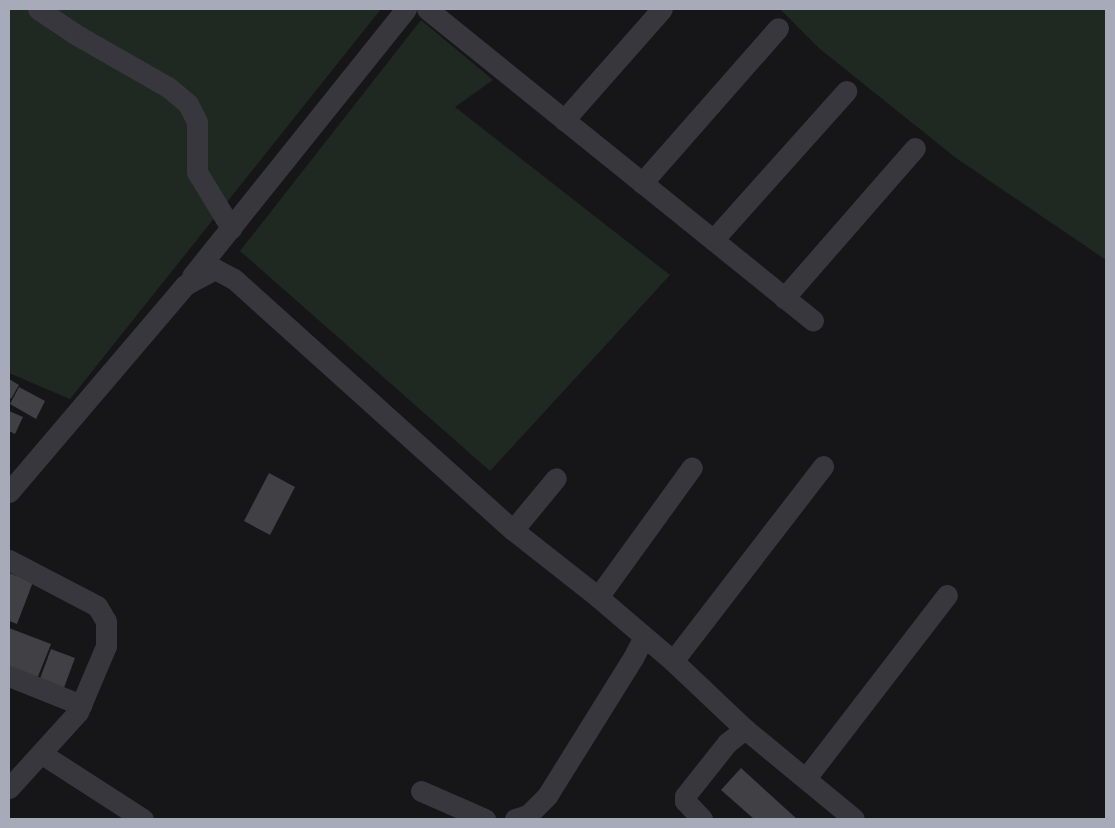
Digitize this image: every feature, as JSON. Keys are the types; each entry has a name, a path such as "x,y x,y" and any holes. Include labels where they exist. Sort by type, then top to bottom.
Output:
{"street":[{"path":"38,9 75,34 168,87 188,104 196,122 197,172 231,228"},
{"path":"9,492 185,285 406,9"},
{"path":"427,9 813,321"},
{"path":"564,120 662,9"},
{"path":"642,183 778,28"},
{"path":"713,240 846,91"},
{"path":"784,298 915,148"},
{"path":"185,285 215,269 234,279 513,530 598,597 643,638 673,661 745,729 854,819"},
{"path":"673,661 823,466"},
{"path":"598,597 692,467"},
{"path":"513,530 556,478"},
{"path":"9,560 97,606 106,620 106,646 78,712 42,754 11,782"},
{"path":"806,778 947,595"},
{"path":"515,819 528,815 547,796 643,638"},
{"path":"9,676 81,705"},
{"path":"702,819 685,801 685,796 727,743 745,729"},
{"path":"42,754 143,819"},
{"path":"421,791 485,819"}],"shaded area":[{"path":"9,9 381,9 70,399 9,373"},
{"path":"780,9 1106,9 1106,260 956,158 820,49"},
{"path":"421,20 493,80 455,107 670,275 490,471 240,251"}],"building":[{"path":"9,379 19,385 11,399 9,397"},
{"path":"19,387 45,401 36,419 10,404"},
{"path":"9,411 23,417 15,434 9,431"},
{"path":"269,473 295,487 270,535 244,521"},
{"path":"9,573 33,582 17,624 9,621"},
{"path":"9,628 51,644 37,679 9,668"},
{"path":"51,649 75,658 62,693 38,684"},
{"path":"741,768 797,819 754,819 721,790"}]}
